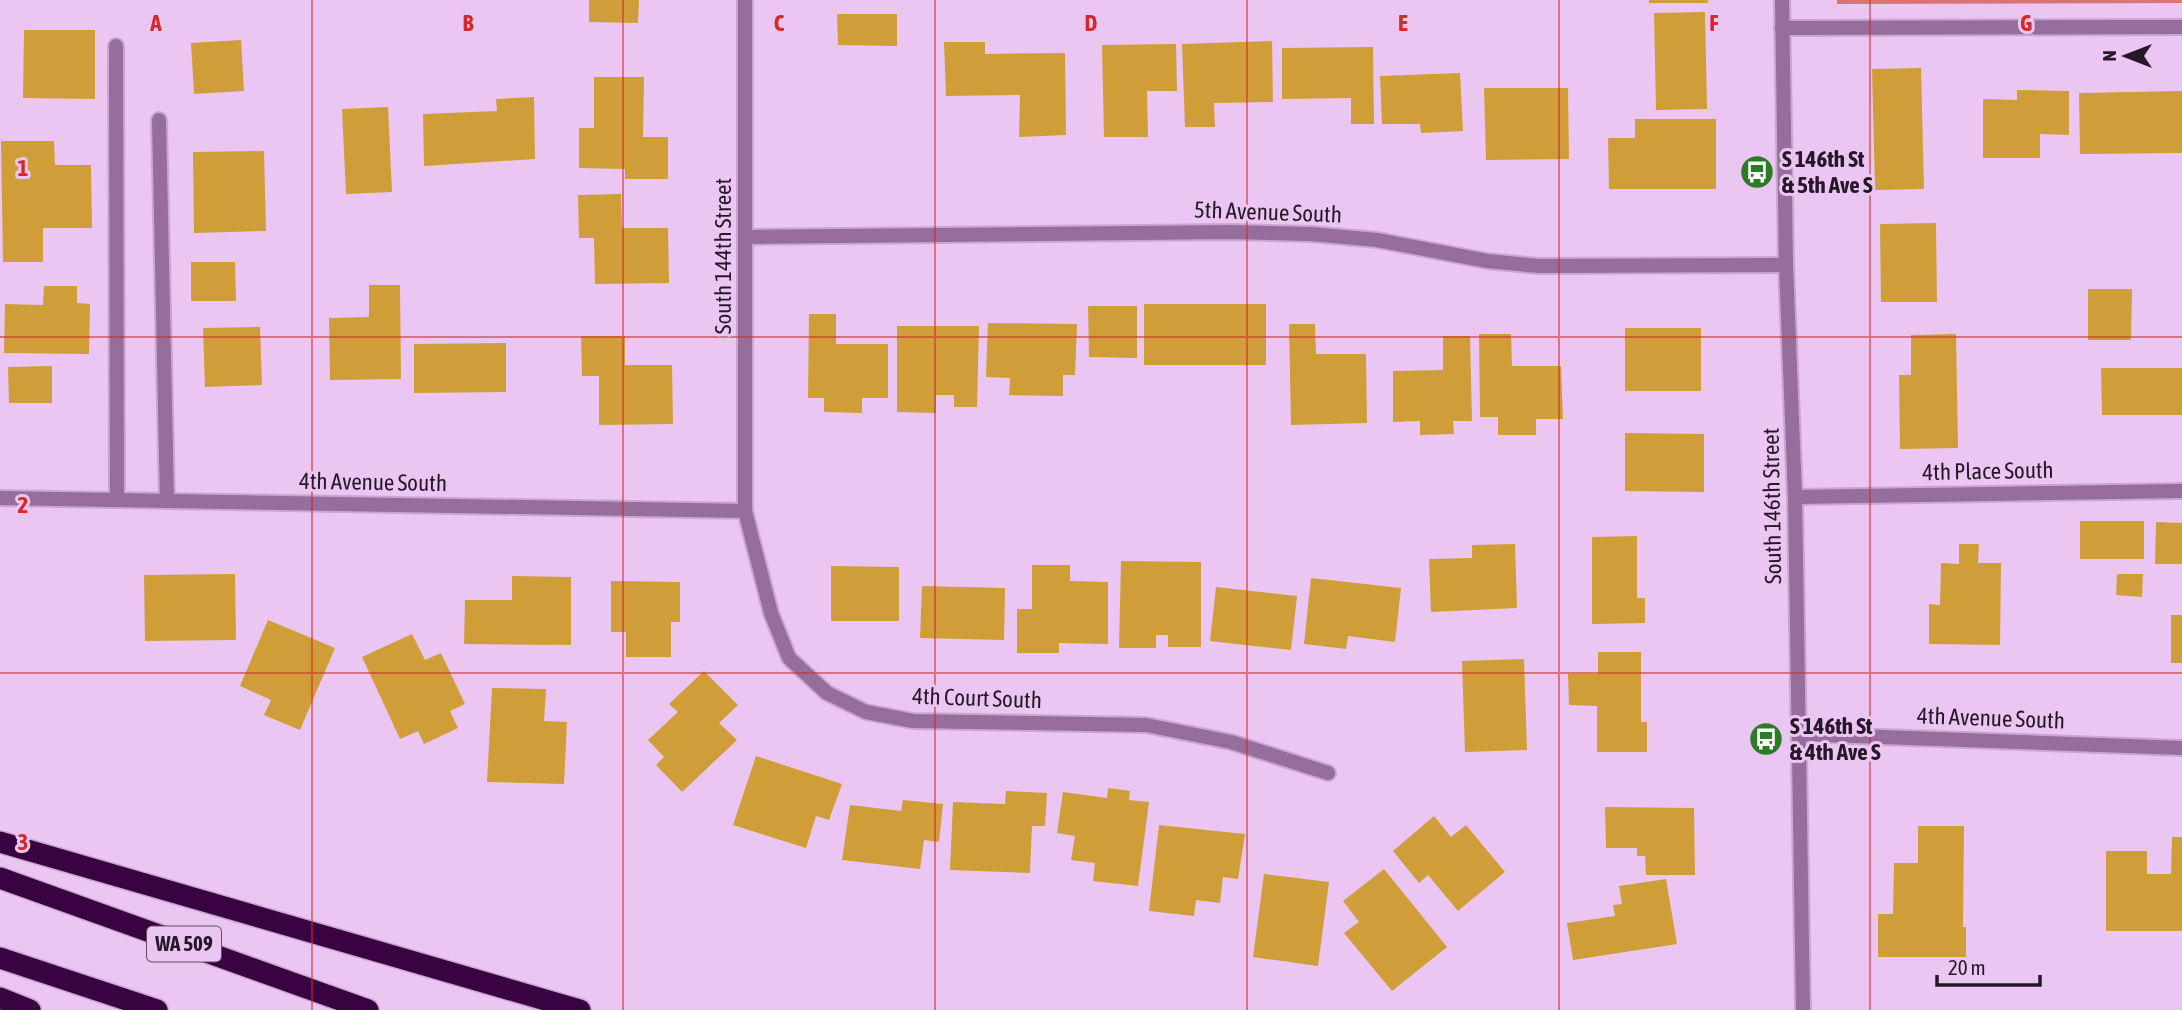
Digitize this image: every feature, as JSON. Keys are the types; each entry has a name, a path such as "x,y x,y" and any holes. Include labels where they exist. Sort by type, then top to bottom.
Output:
{"highway":[{"path":"0,842 580,1010"},
{"name":"WA 509","path":"0,878 368,1010"},
{"path":"0,958 157,1010"},
{"path":"0,998 30,1010"}],"street":[{"name":"South 144th Street","path":"745,0 745,511"},
{"name":"South 146th Street","path":"1782,0 1786,265 1795,497 1803,1010"},
{"path":"1782,28 2182,27"},
{"path":"116,46 117,500"},
{"path":"159,120 167,501"},
{"name":"5th Avenue South","path":"746,237 1230,232 1311,234 1377,240 1487,261 1538,266 1786,265"},
{"name":"4th Place South","path":"1795,497 2182,491"},
{"name":"4th Avenue South","path":"0,498 745,511"},
{"name":"4th Court South","path":"745,511 771,613 789,658 827,693 866,712 913,721 1146,724 1231,742 1328,773"},
{"name":"4th Avenue South","path":"1799,734 2182,748"}],"shaded area":[{"path":"1837,0 2182,0 2182,3 1837,4"}],"building":[{"path":"589,0 639,0 638,23 589,22"},
{"path":"1649,0 1708,0 1708,3 1649,3"},
{"path":"1705,12 1707,109 1656,110 1654,13"},
{"path":"837,14 897,14 897,46 838,45"},
{"path":"24,30 95,30 95,99 23,98"},
{"path":"241,40 244,91 194,94 191,43"},
{"path":"1272,41 1273,102 1214,103 1215,127 1185,127 1182,44"},
{"path":"944,42 985,42 985,54 1065,53 1066,135 1019,137 1020,95 946,96"},
{"path":"1176,44 1177,91 1147,91 1148,137 1104,137 1102,45"},
{"path":"1373,47 1374,124 1351,124 1351,98 1282,99 1282,48"},
{"path":"1921,68 1924,189 1875,190 1872,69"},
{"path":"1460,73 1463,131 1421,133 1420,124 1382,124 1380,76"},
{"path":"594,77 644,77 643,137 668,137 668,179 625,179 625,169 579,168 579,128 594,128"},
{"path":"1484,88 1568,88 1569,159 1486,160"},
{"path":"2017,90 2069,91 2069,135 2040,134 2040,158 1983,158 1983,99 2017,100"},
{"path":"2182,91 2182,153 2080,154 2079,93"},
{"path":"534,97 535,159 424,166 423,114 497,111 496,99"},
{"path":"388,107 392,192 346,194 342,109"},
{"path":"1635,119 1716,119 1716,189 1609,189 1608,138 1635,138"},
{"path":"1,141 54,141 55,165 91,165 92,228 43,228 43,262 3,262"},
{"path":"264,151 266,231 194,233 193,152"},
{"path":"621,194 622,228 668,228 669,283 595,284 594,238 579,238 578,195"},
{"path":"1936,223 1937,302 1881,302 1880,224"},
{"path":"191,262 235,262 236,301 191,301"},
{"path":"369,285 400,285 401,379 330,380 329,318 369,317"},
{"path":"44,286 77,286 77,303 90,304 89,354 4,353 5,304 43,305"},
{"path":"2088,289 2132,289 2131,340 2088,340"},
{"path":"1144,304 1266,304 1266,365 1144,365"},
{"path":"1088,306 1137,306 1137,358 1089,357"},
{"path":"809,314 836,314 836,344 888,344 888,398 862,398 862,413 824,412 824,398 808,398"},
{"path":"988,323 1077,324 1075,375 1063,375 1063,396 1009,395 1010,378 986,377"},
{"path":"1289,324 1315,324 1316,354 1366,354 1367,423 1291,425"},
{"path":"897,326 979,326 977,407 954,407 954,395 936,395 936,413 897,412"},
{"path":"260,327 262,385 205,387 203,328"},
{"path":"1625,328 1701,328 1701,391 1625,391"},
{"path":"1479,334 1511,334 1512,366 1561,366 1563,419 1536,419 1536,435 1498,435 1498,417 1480,417"},
{"path":"1956,334 1958,448 1900,449 1899,375 1911,375 1911,335"},
{"path":"581,336 625,336 625,365 672,365 673,424 599,425 599,376 582,376"},
{"path":"1443,336 1470,336 1472,421 1453,421 1454,434 1420,435 1420,421 1393,422 1393,371 1443,370"},
{"path":"506,343 506,392 414,393 414,344"},
{"path":"52,366 52,403 9,403 8,367"},
{"path":"2101,368 2182,368 2182,415 2102,415"},
{"path":"1625,433 1704,434 1704,492 1625,491"},
{"path":"2080,521 2144,521 2144,559 2080,559"},
{"path":"2156,522 2182,523 2182,564 2155,564"},
{"path":"1637,536 1637,598 1645,598 1645,623 1592,624 1592,537"},
{"path":"1515,544 1517,608 1431,612 1429,559 1472,558 1472,545"},
{"path":"1959,544 1979,544 1978,563 2001,563 2000,645 1929,644 1929,604 1940,605 1941,563 1959,564"},
{"path":"1121,561 1201,562 1201,647 1168,647 1168,635 1156,635 1156,648 1119,648"},
{"path":"1032,565 1070,565 1070,581 1108,582 1108,644 1059,643 1059,653 1017,653 1017,609 1032,609"},
{"path":"831,566 899,567 899,621 831,621"},
{"path":"235,574 236,640 145,641 144,575"},
{"path":"2117,574 2143,574 2142,597 2116,595"},
{"path":"512,576 571,577 571,645 464,644 465,600 512,600"},
{"path":"1311,578 1401,588 1395,642 1348,636 1346,649 1304,644"},
{"path":"611,581 680,582 680,622 671,622 671,657 626,657 626,632 611,632"},
{"path":"922,586 1005,588 1004,640 920,638"},
{"path":"1216,587 1297,596 1291,650 1210,641"},
{"path":"2171,615 2182,615 2182,663 2171,663"},
{"path":"268,620 335,648 300,730 264,715 271,700 240,686"},
{"path":"412,634 425,660 441,653 465,704 450,711 458,728 424,744 418,731 400,739 362,657"},
{"path":"1598,652 1641,652 1641,722 1647,722 1647,752 1597,752 1597,706 1569,705 1568,674 1598,674"},
{"path":"1524,659 1527,750 1465,752 1462,661"},
{"path":"704,671 738,705 719,723 737,740 682,792 656,765 664,757 648,740 678,712 669,704"},
{"path":"492,688 546,689 544,721 567,722 564,784 487,782"},
{"path":"756,756 842,784 829,820 816,816 806,848 733,825"},
{"path":"1108,788 1130,791 1129,800 1149,802 1138,886 1093,881 1095,863 1071,860 1075,836 1057,833 1063,792 1107,798"},
{"path":"1006,791 1047,793 1045,826 1032,826 1030,873 950,870 953,802 1005,804"},
{"path":"903,800 943,804 939,842 924,840 920,869 842,860 850,805 901,811"},
{"path":"1605,807 1694,808 1695,875 1646,875 1645,856 1637,856 1637,848 1606,848"},
{"path":"1434,816 1451,837 1466,825 1505,872 1458,911 1428,875 1419,883 1393,851"},
{"path":"1159,825 1245,834 1238,879 1223,877 1220,903 1196,900 1194,916 1149,911"},
{"path":"1918,826 1964,826 1963,927 1966,927 1966,957 1878,957 1878,914 1893,914 1894,863 1918,863"},
{"path":"2172,837 2182,837 2182,931 2106,931 2106,851 2147,851 2147,874 2171,874"},
{"path":"1384,869 1447,947 1392,991 1344,933 1359,922 1343,901"},
{"path":"1264,874 1329,882 1318,966 1253,957"},
{"path":"1666,879 1677,944 1573,960 1567,923 1615,916 1613,905 1622,904 1619,886"}],"place":[{"name":"S 146th St & 5th Ave S","path":"1757,172"},
{"name":"S 146th St & 4th Ave S","path":"1766,739"}]}
